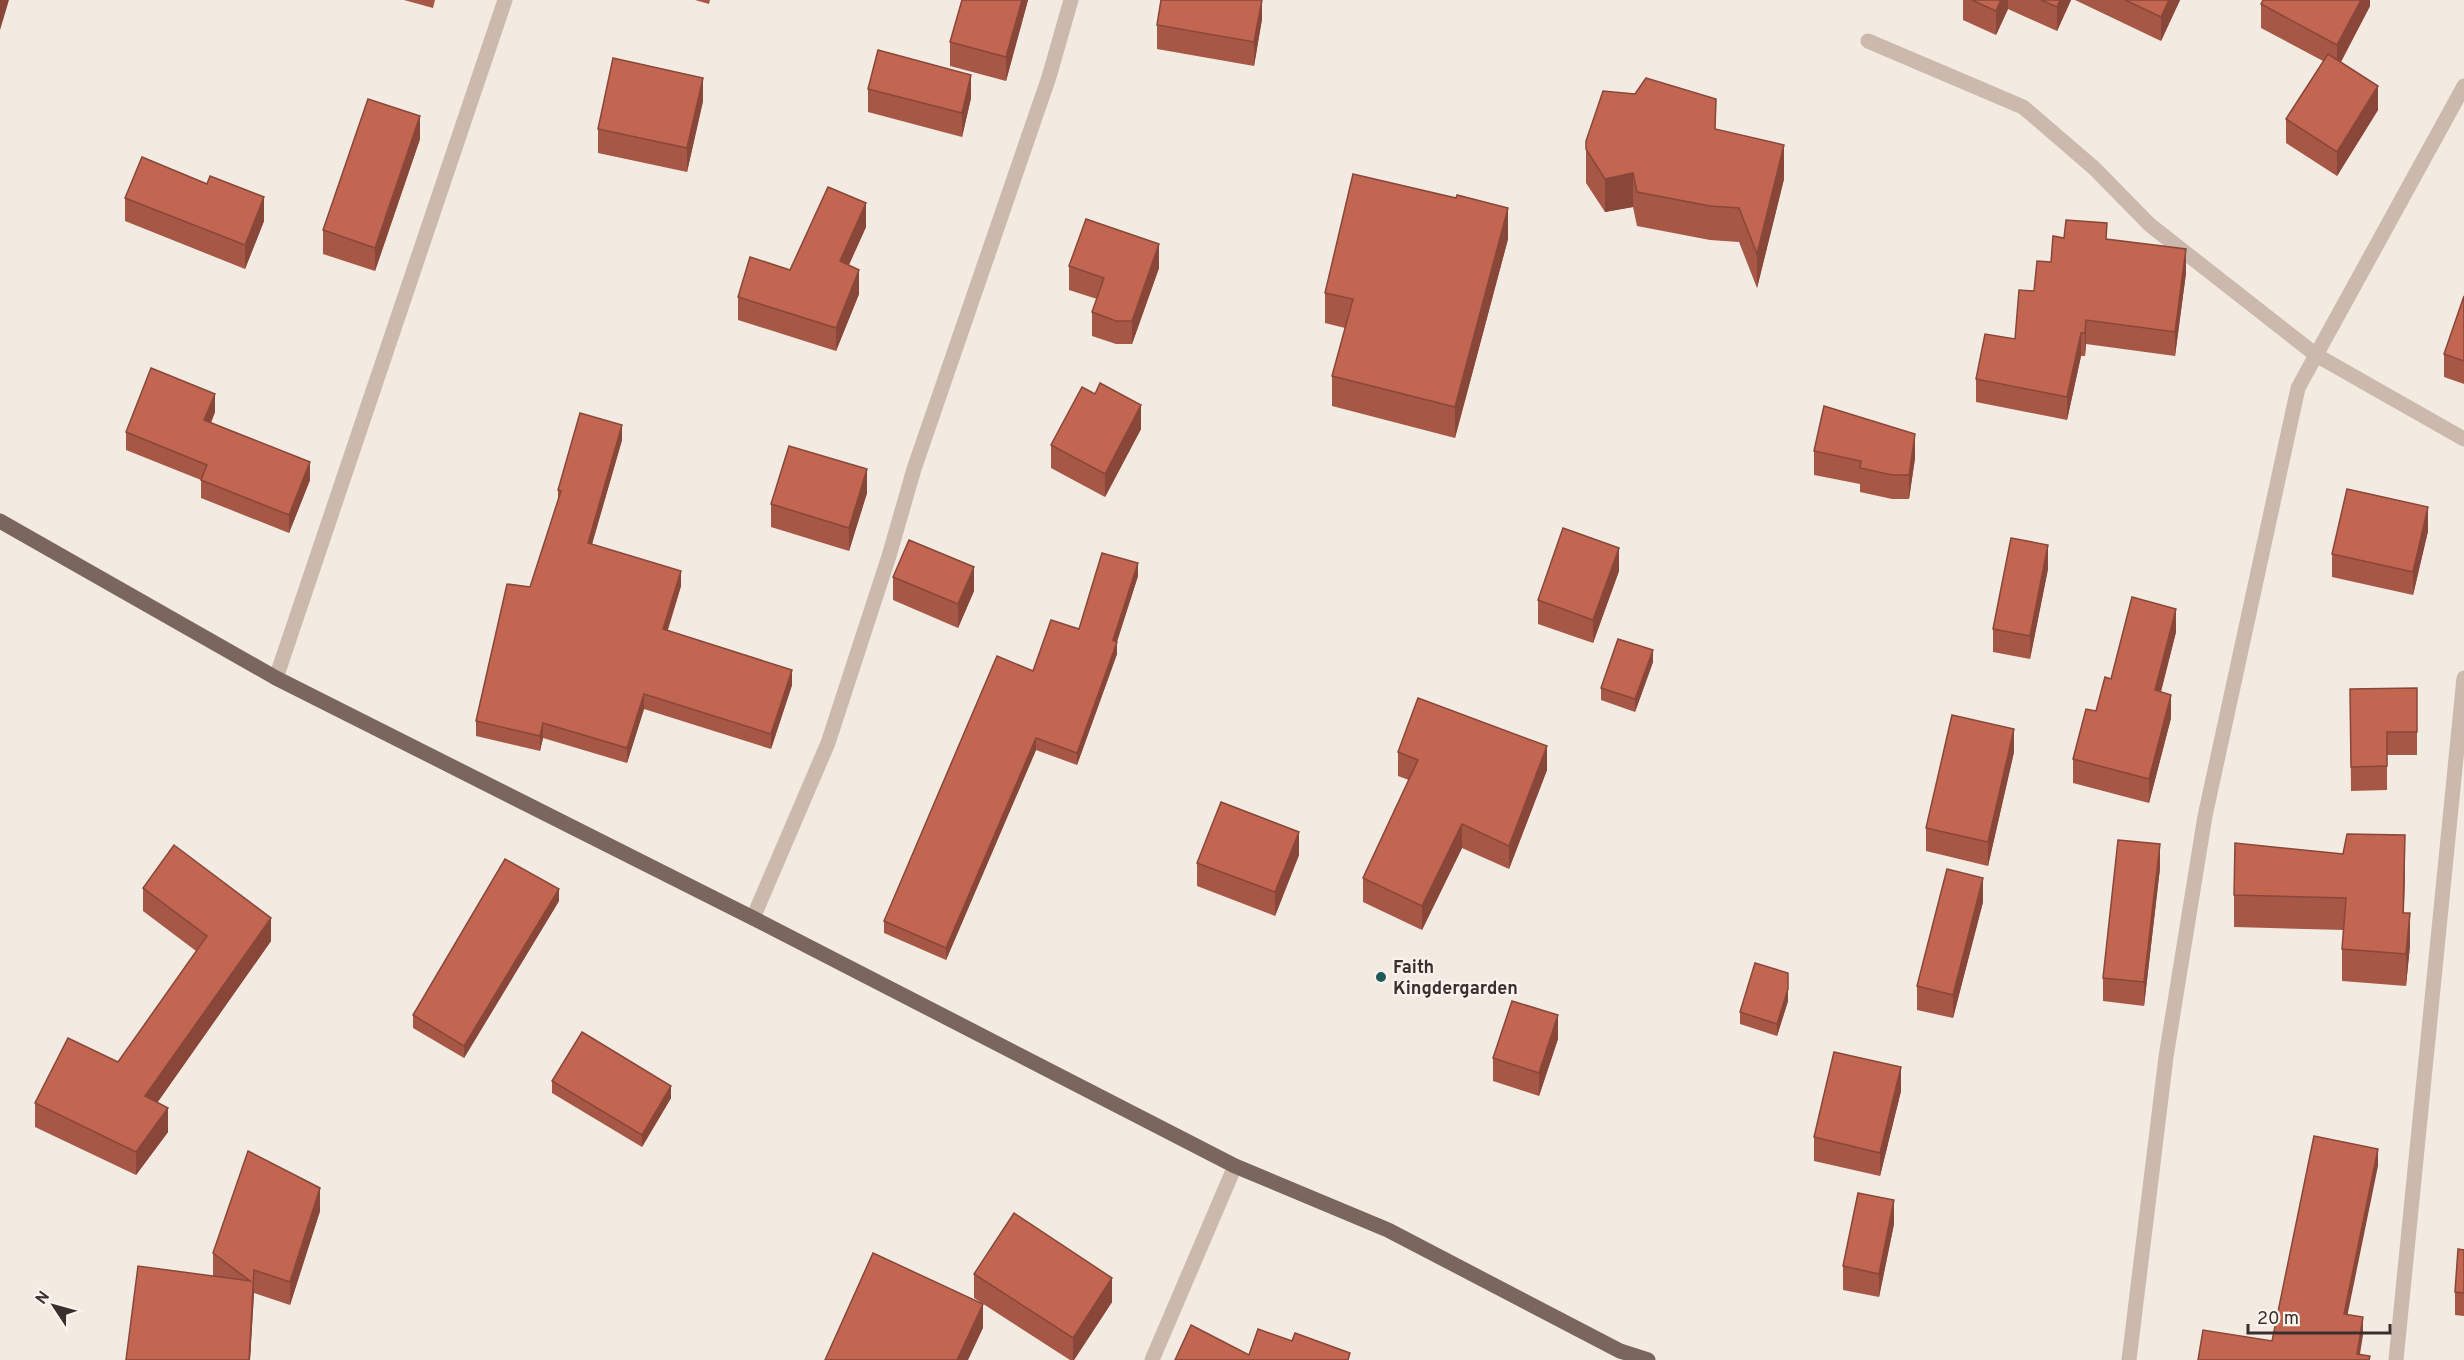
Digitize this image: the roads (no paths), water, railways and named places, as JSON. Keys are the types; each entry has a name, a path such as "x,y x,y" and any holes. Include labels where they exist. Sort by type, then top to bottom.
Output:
{"main road":[{"path":"0,521 276,678 753,918 1235,1166 1388,1230 1619,1355 1648,1360"}],"street":[{"path":"276,678 505,0"},
{"path":"753,918 828,743 882,577 914,469 1049,77 1071,0"},
{"path":"1868,41 2023,107 2094,168 2150,225 2316,354 2464,439"},
{"path":"2129,1360 2166,1057 2205,816 2298,388 2464,87"},
{"path":"2396,1360 2464,678"},
{"path":"1152,1360 1235,1166"}],"place":[{"name":"Faith Kingdergarden","path":"1381,977"}]}
